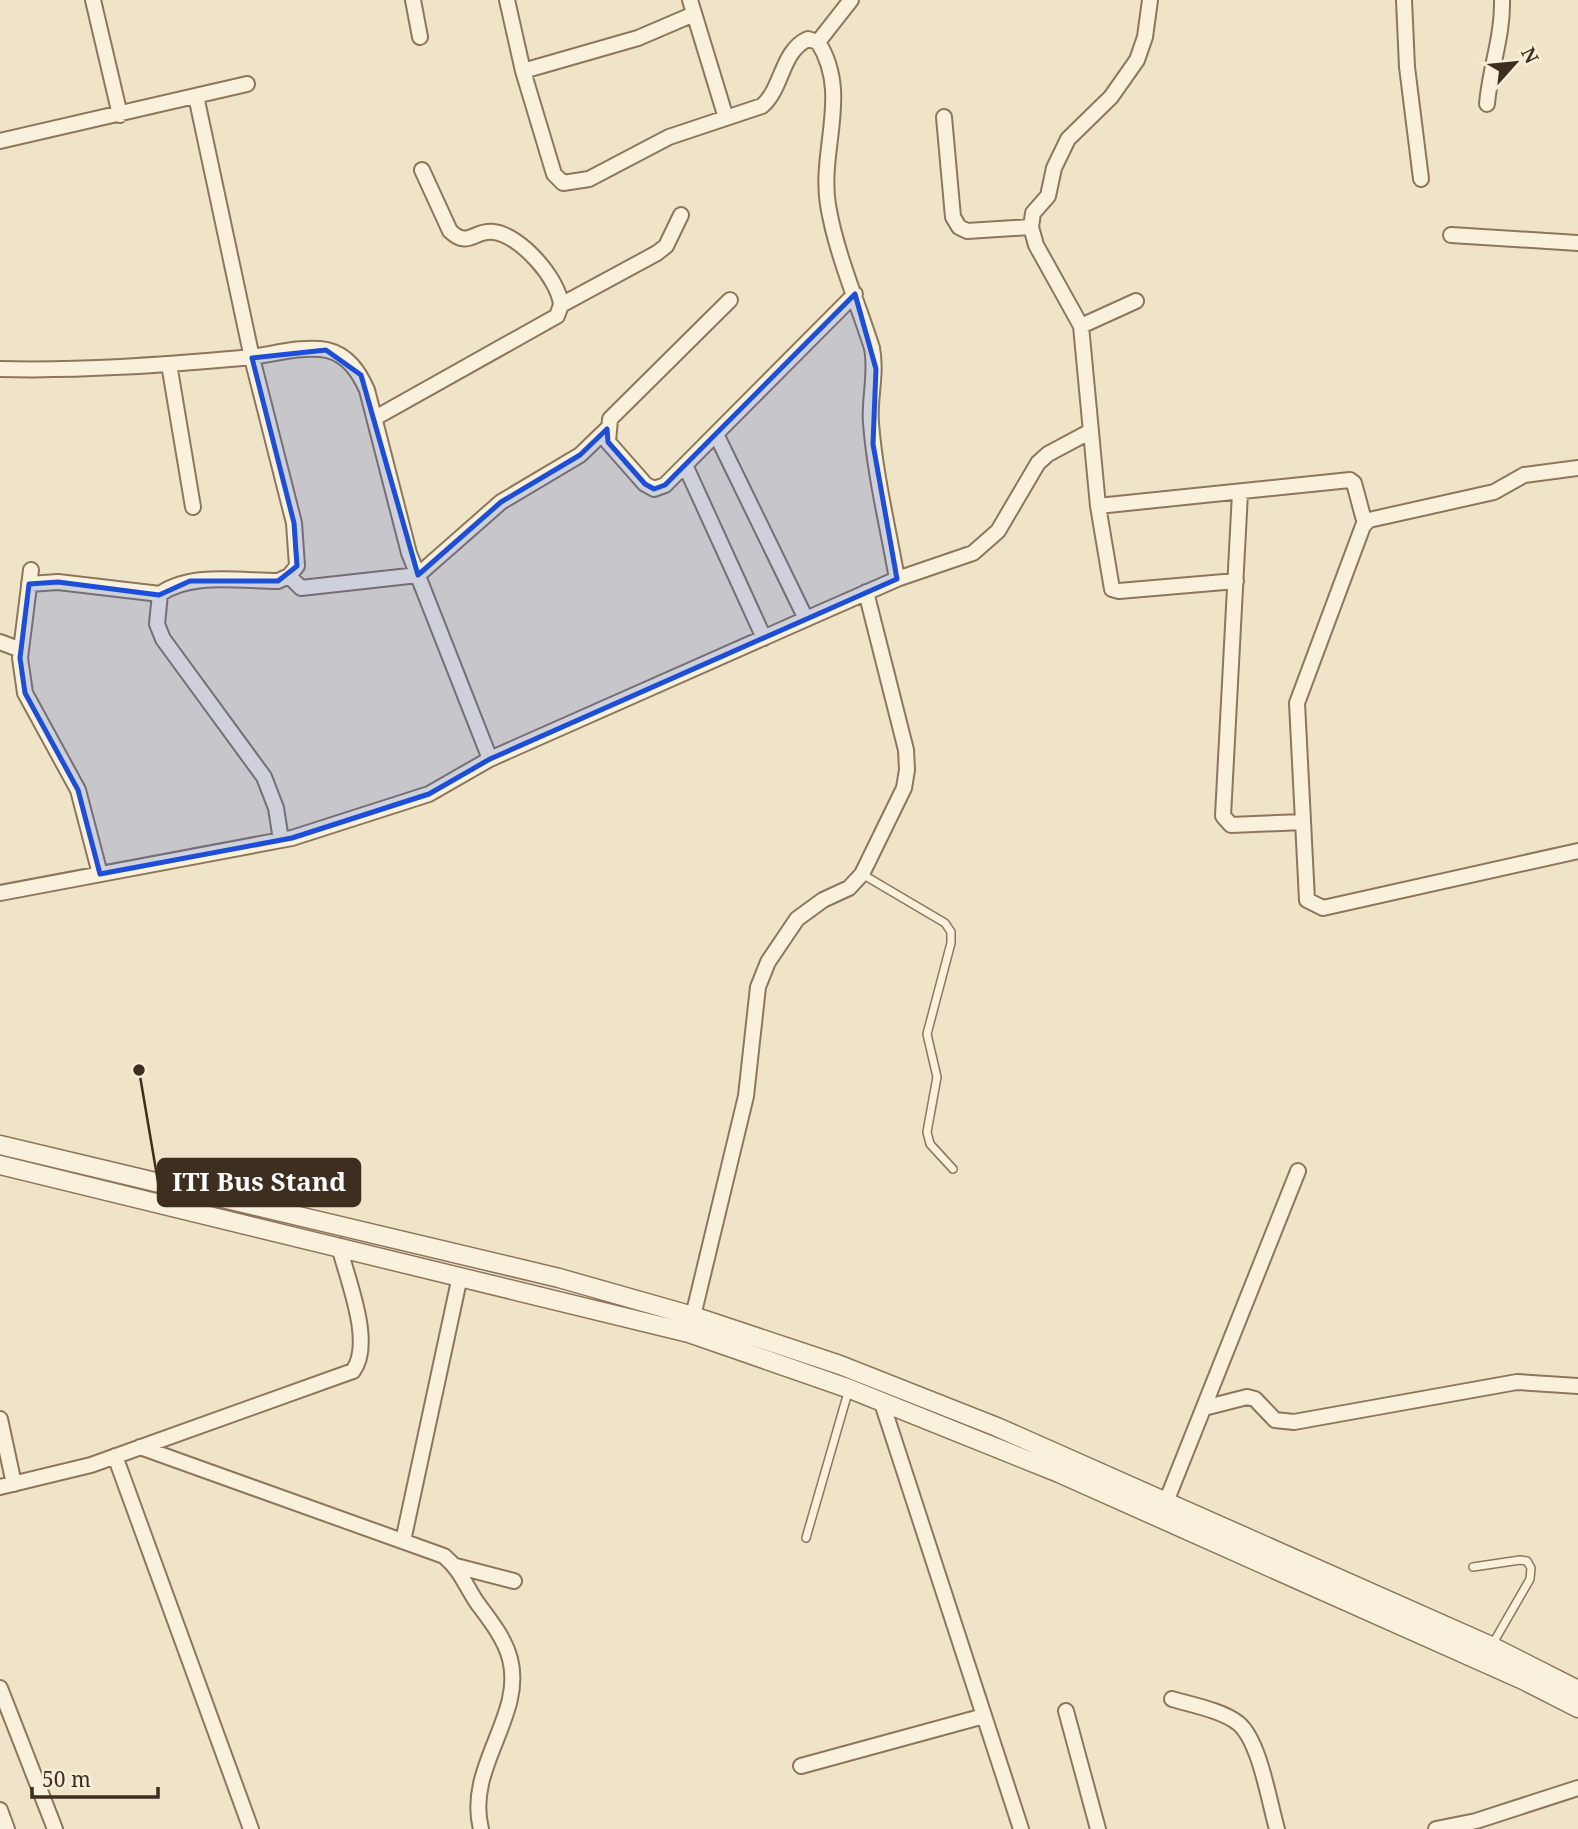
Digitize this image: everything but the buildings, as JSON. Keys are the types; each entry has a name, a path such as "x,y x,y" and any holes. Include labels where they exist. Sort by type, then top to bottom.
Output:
{"street":[{"path":"93,0 120,115"},
{"path":"413,0 419,37"},
{"path":"506,0 523,71 554,174 563,183 589,179 669,137 762,106 772,98 791,53 799,43 808,39 818,43 831,69 834,92 826,180 828,204 876,369 871,418 873,444 897,579"},
{"path":"818,43 851,0"},
{"path":"1150,0 1145,37 1137,60 1111,97 1068,139 1054,168 1048,196 1033,213 1031,227 1036,244 1081,326 1098,506 1112,589 1119,592 1236,581"},
{"path":"1404,0 1407,67 1422,179"},
{"path":"1487,104 1490,70 1503,24 1502,0"},
{"path":"523,71 638,38 692,7 726,118"},
{"path":"0,141 247,84"},
{"path":"100,874 78,790 25,693 21,650 30,577 160,594 170,587 190,581 278,581 289,576 297,566 294,523 251,358 196,96"},
{"path":"944,117 953,218 959,227 967,231 1031,227"},
{"path":"374,418 557,316 561,305 561,298 536,258 516,242 498,232 486,232 467,240 458,239 450,231 422,170"},
{"path":"561,305 657,253 666,246 681,215"},
{"path":"1451,236 1578,243"},
{"path":"730,300 610,419 607,429 608,442 654,489 665,485 855,294"},
{"path":"1081,326 1136,301"},
{"path":"0,369 73,371 251,358 303,350 326,350 340,355 361,375 403,535 490,759"},
{"path":"169,364 193,507"},
{"path":"289,576 301,588 418,575 500,502 580,455 607,429"},
{"path":"0,893 281,840 429,794 490,759 866,592 973,553 998,531 1038,463 1048,454 1091,431"},
{"path":"716,434 806,619"},
{"path":"685,465 764,638"},
{"path":"1365,524 1494,492 1524,475 1578,468"},
{"path":"1098,506 1349,480 1354,483 1365,524 1297,703 1307,900 1323,908 1578,851"},
{"path":"1240,493 1223,816 1231,825 1303,822"},
{"path":"693,1316 746,1097 758,988 768,962 797,919 823,900 849,888 862,874 904,788 908,770 906,750 866,592"},
{"path":"160,594 157,624 163,639 264,777 276,808 281,840"},
{"path":"0,642 21,650"},
{"path":"0,1145 559,1278 693,1316 840,1364 997,1427 1492,1646 1578,1690"},
{"path":"21,1150 9,1167 689,1333 850,1389 1059,1473 1578,1707"},
{"path":"1166,1502 1298,1171"},
{"path":"0,1419 7,1486 115,1456 353,1371 361,1360 363,1344 339,1246"},
{"path":"403,1541 460,1276"},
{"path":"1204,1408 1247,1397 1255,1399 1275,1420 1294,1422 1517,1382 1578,1386"},
{"path":"882,1403 1021,1829"},
{"path":"140,1447 444,1556 456,1566 505,1643 513,1678 510,1696 482,1773 478,1799 481,1829"},
{"path":"115,1456 251,1829"},
{"path":"456,1566 514,1581"},
{"path":"0,1688 55,1829"},
{"path":"1172,1699 1238,1723 1247,1735 1277,1829"},
{"path":"1066,1711 1098,1829"},
{"path":"801,1766 984,1716"},
{"path":"1436,1829 1477,1825 1578,1788"},
{"path":"0,1810 7,1829"}],"lane":[{"path":"862,874 945,923 951,932 951,943 927,1034 937,1077 926,1132 930,1144 953,1169"},
{"path":"806,1538 850,1389"},
{"path":"1474,1567 1520,1560 1527,1561 1531,1568 1530,1579 1492,1646"}],"highlighted area":[{"path":"855,294 876,369 873,444 897,579 490,759 429,794 292,838 100,874 78,790 25,693 20,658 29,584 58,582 159,595 190,581 278,581 297,566 294,523 252,358 326,350 361,375 418,575 501,502 580,455 607,429 608,442 645,484 654,489 665,485"}],"place":[{"name":"ITI Bus Stand","path":"139,1070"}]}
